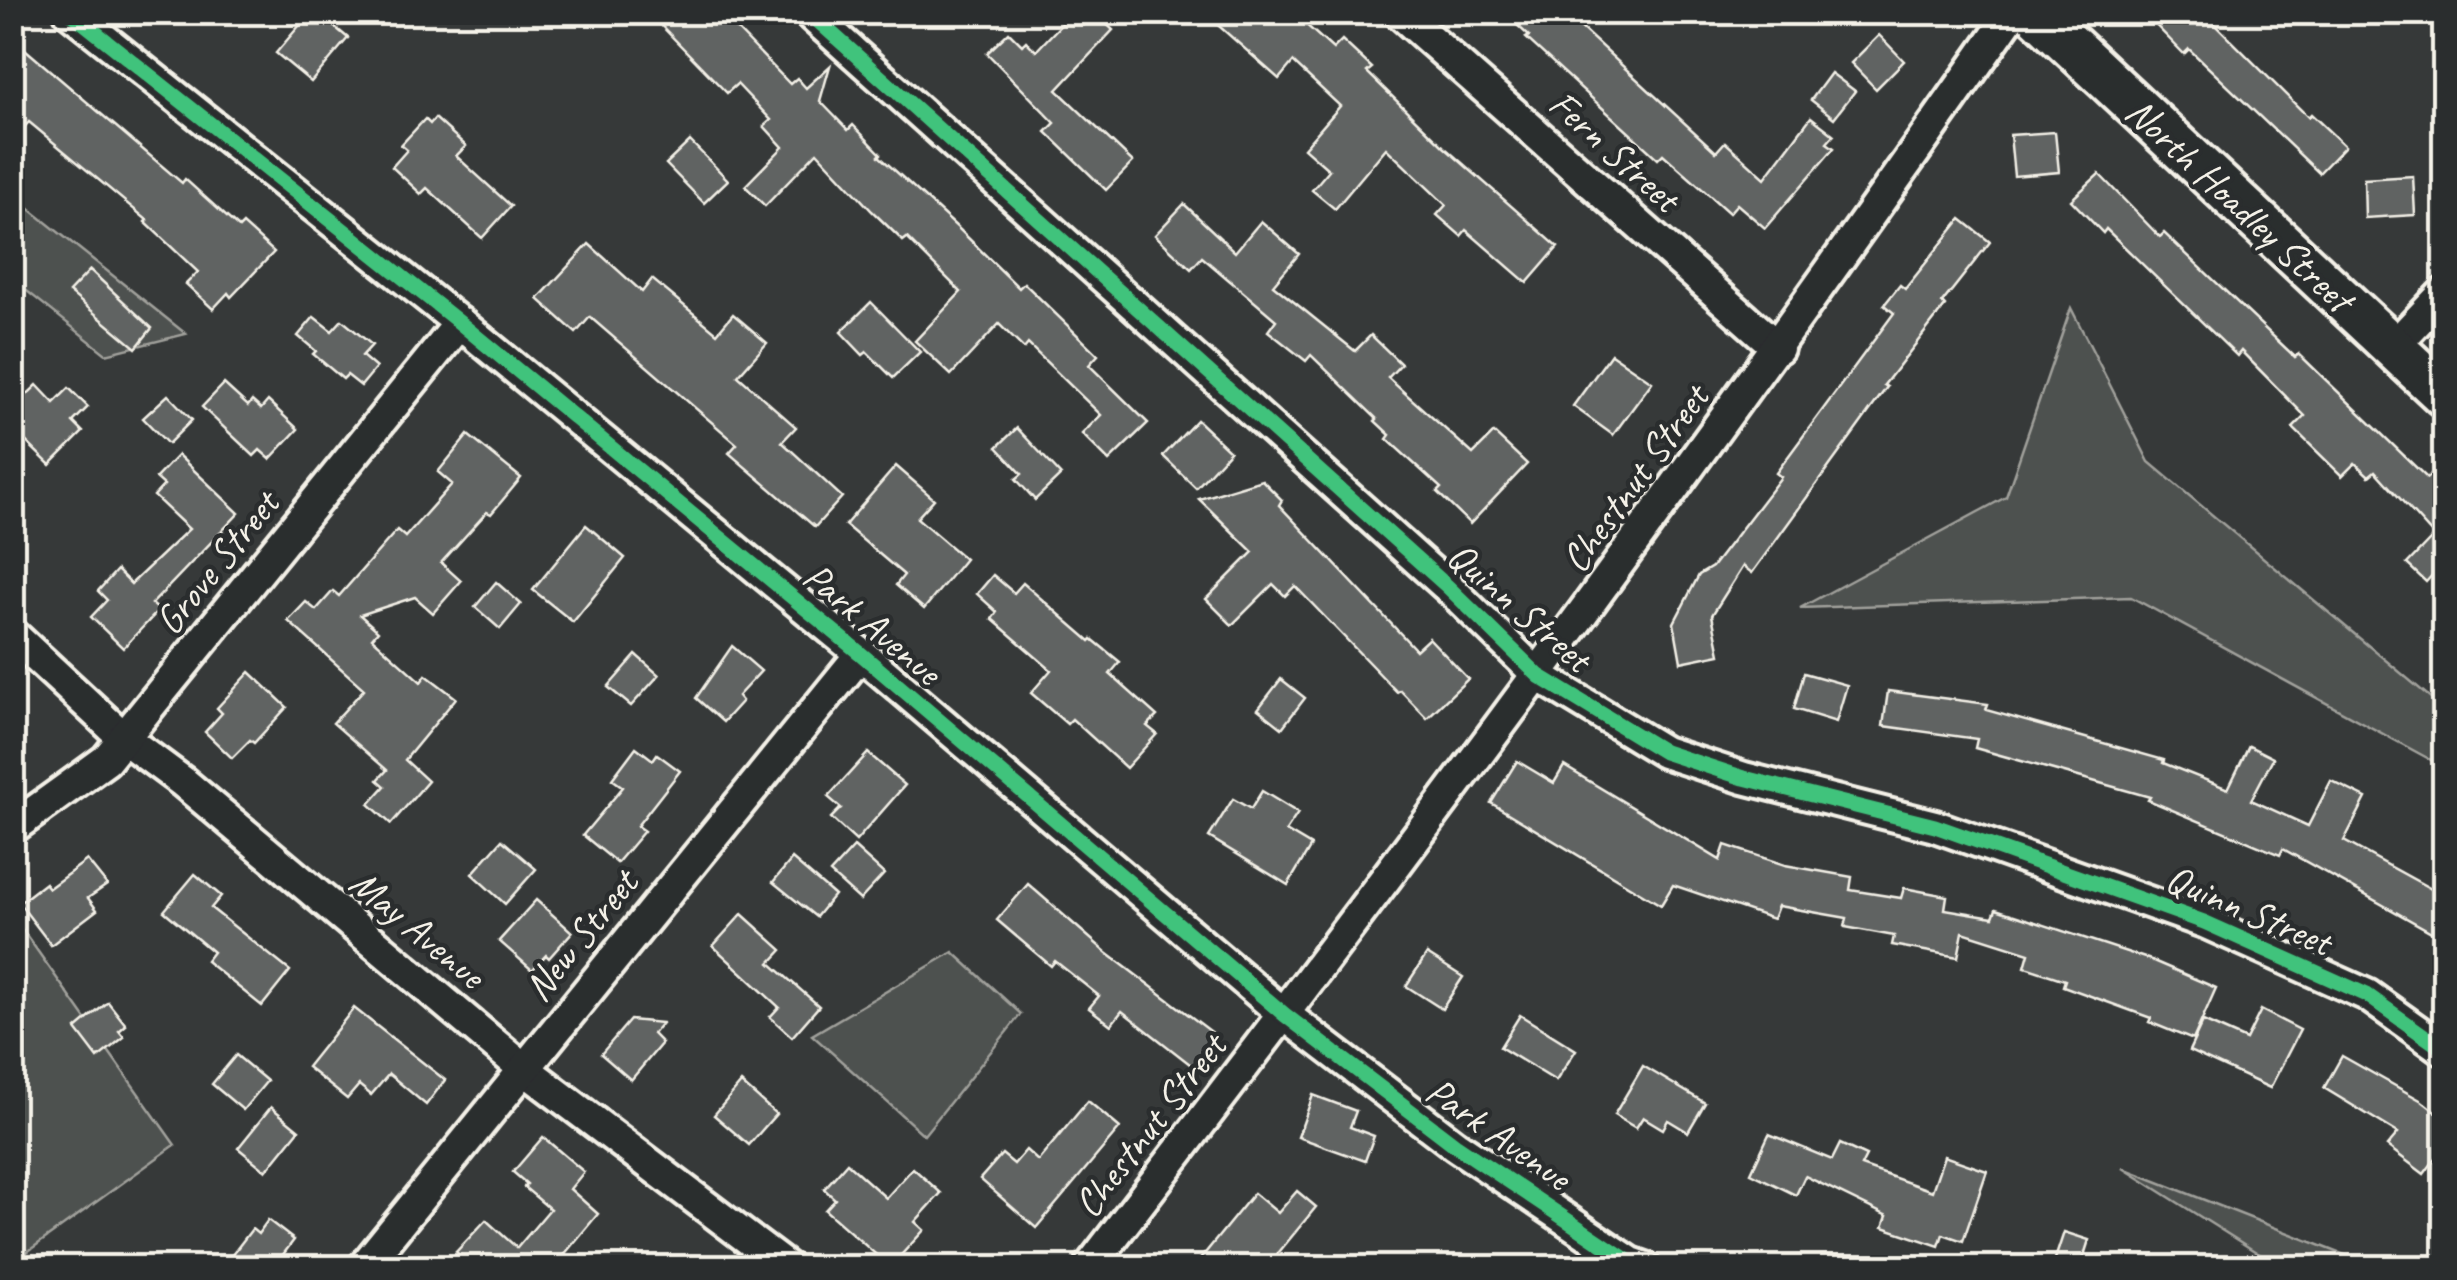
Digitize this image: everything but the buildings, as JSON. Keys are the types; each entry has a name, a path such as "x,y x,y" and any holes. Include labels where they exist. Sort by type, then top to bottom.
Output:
{"street":[{"name":"Park Avenue","path":"70,12 460,323 861,654 1285,1015 1455,1145 1631,1263 1645,1268"},
{"name":"Quinn Street","path":"808,12 1448,587 1539,676 1664,752 1744,778 1935,826 2204,922 2367,995 2444,1050"},
{"name":"Fern Street","path":"1398,12 1778,348"},
{"name":"Chestnut Street","path":"1088,1268 1285,1015 1539,676 1778,348 2014,12"},
{"name":"North Hoadley Street","path":"2036,12 2444,396"},
{"path":"2393,347 2444,293"},
{"name":"Grove Street","path":"12,828 102,764 460,323"},
{"name":"May Avenue","path":"12,634 125,738 183,782 522,1068 787,1268"},
{"name":"New Street","path":"362,1268 861,654"}],"shaded area":[{"path":"12,195 186,334 106,354 13,280"},
{"path":"2071,308 2149,462 2444,709 2444,767 2131,597 1800,608 2006,497"},
{"path":"12,915 175,1145 27,1252 12,1231"},
{"path":"953,952 1021,1014 924,1135 812,1035"},
{"path":"2123,1168 2375,1267 2280,1267"}],"cycle path":[{"path":"70,12 460,323 861,654 1285,1015 1455,1145 1631,1263 1645,1268"},
{"path":"808,12 1448,587 1539,676 1664,752 1744,778 1935,826 2204,922 2367,995 2444,1050"}]}
